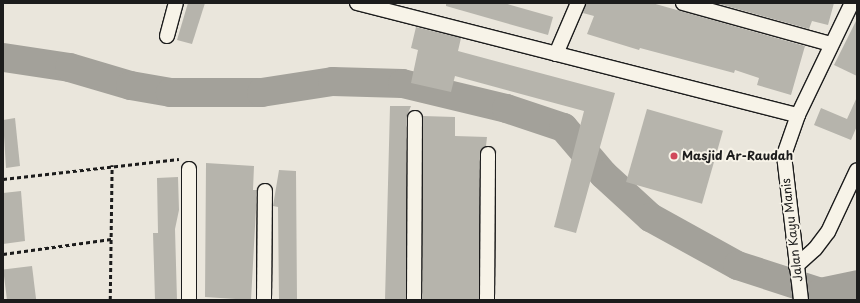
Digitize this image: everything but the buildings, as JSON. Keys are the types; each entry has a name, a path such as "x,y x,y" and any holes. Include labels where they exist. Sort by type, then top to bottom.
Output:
{"street":[{"path":"167,36 176,3"},
{"path":"357,3 798,115"},
{"path":"556,54 578,3"},
{"path":"682,3 831,44"},
{"name":"Jalan Kayu Manis","path":"801,300 784,155 798,115 852,3"},
{"path":"414,300 415,118"},
{"path":"487,300 488,154"},
{"path":"189,169 189,300"},
{"path":"796,266 816,250 828,232 857,170"},
{"path":"264,300 265,191"}],"path":[{"path":"3,179 112,165 178,159 188,162 189,169"},
{"path":"110,300 112,165"},
{"path":"3,254 111,239"}],"waterway":[{"path":"3,57 69,67 130,85 170,92 261,92 332,81 402,83 506,108 563,127 603,174 650,217 737,265 820,292 857,284"}],"place":[{"name":"Masjid Ar-Raudah","path":"674,156"}]}
